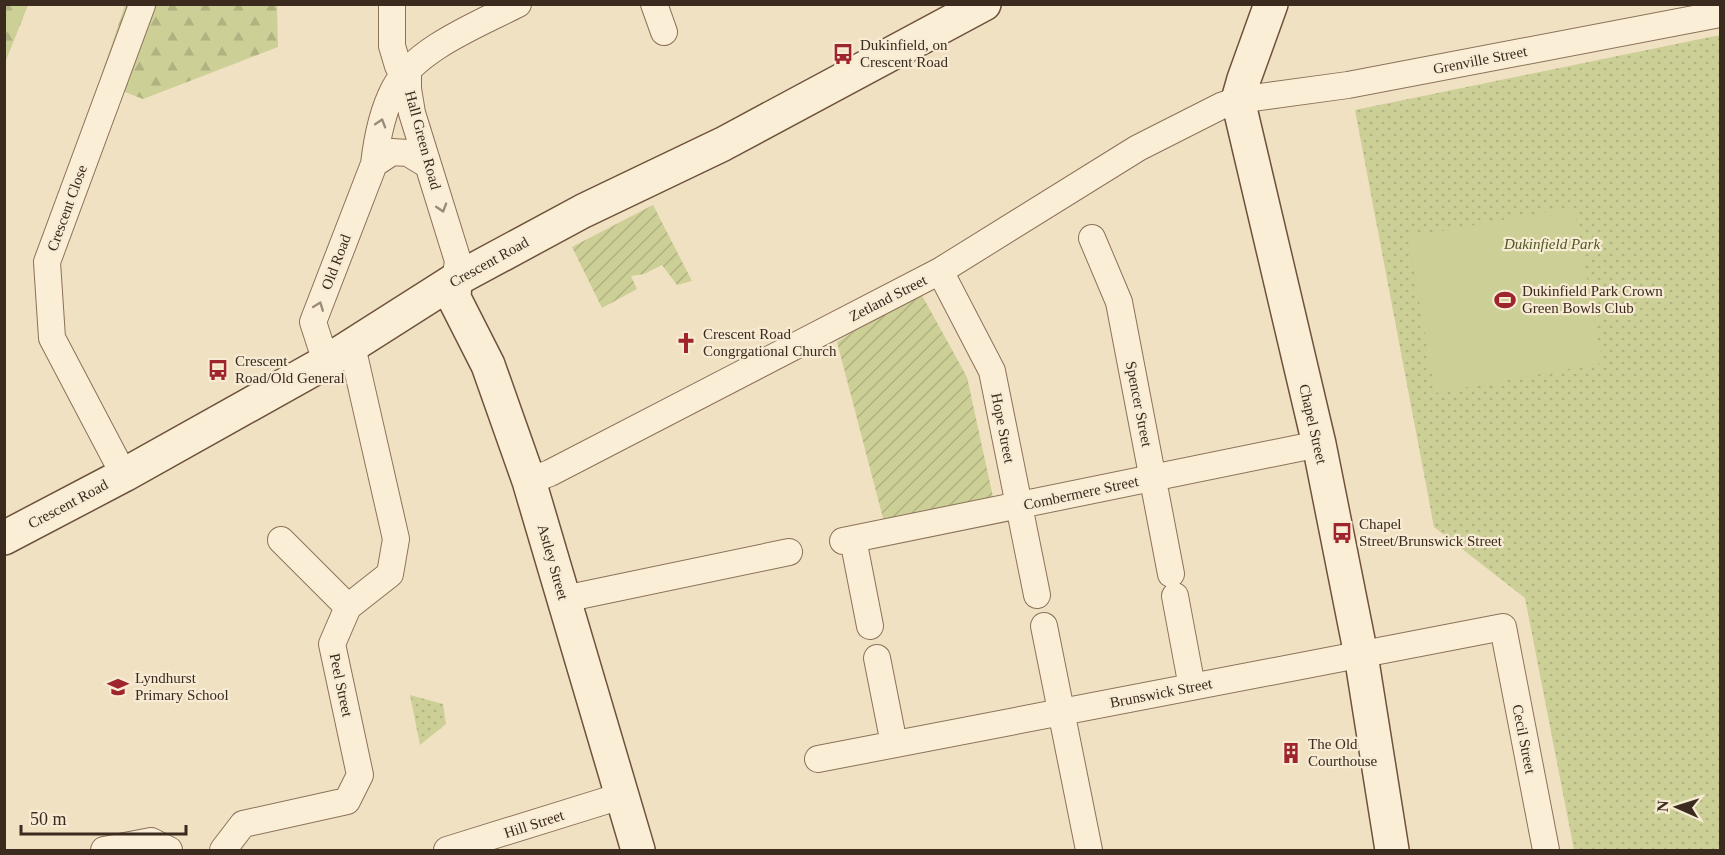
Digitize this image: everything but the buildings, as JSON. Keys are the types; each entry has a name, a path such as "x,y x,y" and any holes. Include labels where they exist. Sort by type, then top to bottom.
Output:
{"main road":[{"name":"Crescent Road","path":"4,538 124,475 339,354 455,280 583,211 723,144 984,4"},
{"path":"1238,100 1269,6"},
{"name":"Chapel Street","path":"1238,100 1318,444 1361,655 1392,850"},
{"name":"Astley Street","path":"455,280 454,298 488,365 529,481 638,850"}],"street":[{"name":"Hall Green Road","path":"392,4 392,46 398,66 408,70 412,113 458,261 455,280"},
{"name":"Old Road","path":"339,354 313,322 374,164 377,137 395,87 408,70 434,47 518,4"},
{"path":"654,4 664,33"},
{"name":"Crescent Close","path":"124,475 52,338 47,262 142,5"},
{"name":"Grenville Street","path":"1238,100 1348,85 1678,13 1720,14"},
{"name":"Zetland Street","path":"529,481 550,473 940,271 1138,148 1221,106 1238,100"},
{"path":"374,164 392,152 408,153 428,165"},
{"name":"Spencer Street","path":"1092,238 1119,302 1192,687"},
{"name":"Hope Street","path":"940,271 992,371 1037,595"},
{"name":"Peel Street","path":"223,850 243,824 347,801 360,775 332,644 348,608 390,574 396,539 339,354"},
{"name":"Combermere Street","path":"870,626 848,540 1318,444"},
{"path":"281,540 348,608"},
{"path":"564,599 789,552"},
{"path":"1044,626 1089,850"},
{"name":"Brunswick Street","path":"818,759 1503,627"},
{"name":"Cecil Street","path":"1503,627 1546,850"},
{"path":"877,658 894,744"},
{"name":"Hill Street","path":"447,850 621,796"},
{"path":"104,850 151,841 169,850"}],"green space":[{"path":"4,5 28,5 5,63"},
{"path":"125,5 277,5 278,47 143,99 99,82"},
{"name":"Dukinfield Park","path":"1720,35 1720,850 1574,850 1525,598 1434,527 1355,110"},
{"path":"653,205 692,281 677,285 662,265 644,274 631,276 637,289 602,308 572,247"},
{"name":"Dukinfield Park Crown Green Bowls Club","path":"1574,207 1602,363 1435,393 1408,237"},
{"path":"919,290 967,377 993,497 884,522 837,342"},
{"path":"410,695 443,704 446,724 420,745"}],"place":[{"name":"Dukinfield, on Crescent Road","path":"843,54"},
{"name":"Dukinfield Park Crown Green Bowls Club","path":"1505,300"},
{"name":"Crescent Road Congrgational Church","path":"686,343"},
{"name":"Crescent Road/Old General","path":"218,370"},
{"name":"Chapel Street/Brunswick Street","path":"1342,533"},
{"name":"Lyndhurst Primary School","path":"118,687"},
{"name":"The Old Courthouse","path":"1291,753"}]}
